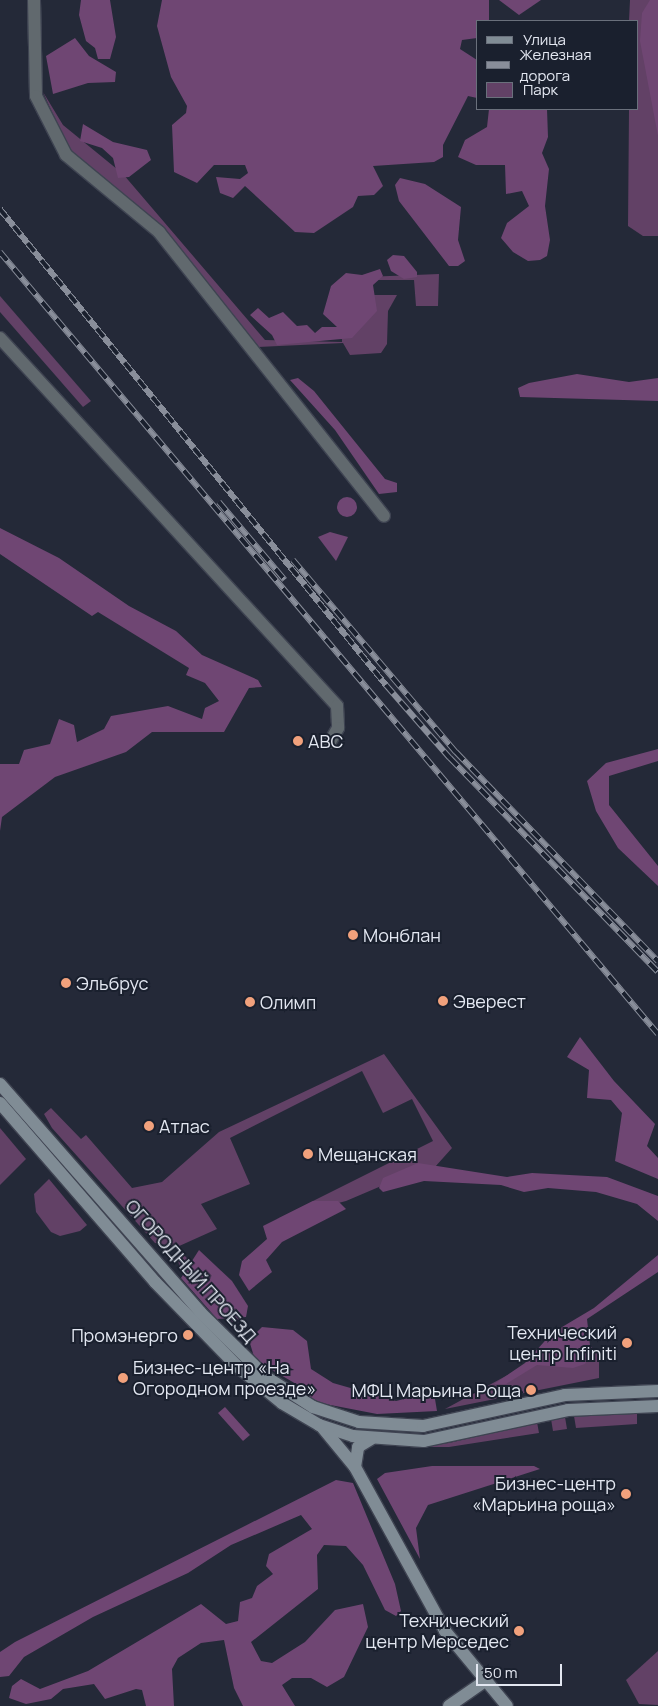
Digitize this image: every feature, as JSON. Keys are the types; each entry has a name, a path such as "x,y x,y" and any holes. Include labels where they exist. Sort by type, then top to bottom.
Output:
{"main road":[{"name":"ОГОРОДНЫЙ ПРОЕЗД","path":"0,1084 200,1312 288,1393 323,1411 376,1425 446,1424 540,1400 599,1391 658,1392"},
{"name":"ОГОРОДНЫЙ ПРОЕЗД","path":"0,1103 155,1282 237,1366 282,1403 319,1424 371,1439 448,1439 543,1414 658,1406"},
{"path":"288,1393 319,1424 353,1464 423,1598 485,1681 507,1706"},
{"path":"353,1464 357,1436 376,1425"},
{"path":"353,1464 358,1447 371,1439"},
{"path":"449,1706 485,1681"}],"street":[{"path":"34,0 36,96 66,155 158,232 384,516"},
{"path":"0,338 337,706 338,728 330,742"}],"green space":[{"path":"630,0 658,0 658,236 643,236 628,226 629,110 638,110 638,20 629,20"},
{"path":"43,92 63,125 123,174 265,340 342,342 341,278 439,274 438,306 416,306 414,280 373,280 373,295 397,295 388,311 387,344 381,353 350,355 343,343 258,347 165,232 69,151"},
{"path":"0,296 91,401 83,407 0,312"},
{"path":"384,1054 452,1148 426,1177 393,1181 346,1201 277,1219 433,1141 412,1099 383,1113 362,1071 230,1138 250,1184 201,1204 217,1229 177,1247 155,1243 52,1128 44,1114 51,1108 81,1139 86,1135 132,1188 162,1182 219,1132"},
{"path":"0,1128 26,1159 0,1185"},
{"path":"49,1179 87,1225 80,1231 60,1236 51,1232 36,1212 34,1194"},
{"path":"183,1254 244,1318 230,1323 181,1270 178,1261"},
{"path":"574,1329 599,1355 599,1378 445,1409 517,1370"},
{"path":"637,1412 637,1424 576,1428 574,1416"},
{"path":"565,1417 567,1429 553,1431 551,1419"},
{"path":"537,1422 539,1433 449,1447 400,1447 449,1443"},
{"path":"658,1651 658,1705 639,1704 626,1680"}],"shaded area":[{"path":"81,0 110,0 116,37 110,59 98,59 95,48 86,41 79,15"},
{"path":"162,0 489,0 489,20 476,20 476,38 462,40 460,49 476,59 476,98 468,96 443,145 443,157 434,162 373,166 383,186 374,195 358,196 353,207 314,233 295,232 245,186 233,198 220,193 216,177 240,179 248,173 245,165 214,165 197,183 174,172 172,125 186,113 187,106 171,77 157,26"},
{"path":"499,0 541,0 519,15"},
{"path":"650,0 658,0 658,136 640,41 642,13"},
{"path":"75,38 89,56 116,72 115,82 88,83 53,94 46,56"},
{"path":"489,110 547,110 548,137 542,153 549,169 545,206 550,240 547,256 540,260 528,261 513,252 501,238 507,223 529,206 522,191 506,194 505,165 476,165 458,157 465,140 487,127"},
{"path":"83,124 113,142 147,150 151,160 129,177 118,178 113,158 102,148 80,141"},
{"path":"400,178 425,184 461,207 458,240 465,261 458,266 449,266 399,201 395,185"},
{"path":"393,255 404,256 417,272 417,277 404,279 391,271 387,260"},
{"path":"380,269 383,276 373,285 377,311 352,338 277,345 272,335 250,315 258,308 269,318 283,312 297,326 307,325 315,333 322,327 337,327 323,314 331,286 346,273 362,275"},
{"path":"577,374 629,382 658,378 658,401 520,397 518,388 529,383"},
{"path":"298,378 314,391 385,479 397,483 397,492 379,494 335,430 290,380"},
{"path":"343,497 351,497 357,503 357,511 351,517 343,517 337,511 337,503"},
{"path":"0,528 59,558 129,606 176,631 202,655 258,680 262,687 249,688 224,732 152,732 126,752 55,777 2,817 0,831 0,764 19,764 24,750 50,744 59,719 74,725 77,742 104,729 111,716 168,706 202,719 205,708 219,701 205,683 186,675 189,668 98,612 92,616 0,554"},
{"path":"330,532 348,537 336,561 318,537"},
{"path":"658,749 658,761 609,776 609,805 658,866 658,886 618,848 596,811 587,781 606,763"},
{"path":"580,1037 614,1081 655,1124 647,1146 658,1158 658,1179 615,1161 622,1113 611,1100 587,1098 589,1070 567,1057"},
{"path":"418,1163 507,1177 532,1173 607,1177 658,1196 658,1221 637,1204 596,1192 548,1188 524,1192 501,1185 424,1181 383,1192 379,1188 383,1178"},
{"path":"313,1201 338,1201 346,1209 282,1242 266,1260 272,1272 249,1291 239,1275 242,1261 267,1239 263,1226"},
{"path":"199,1250 232,1281 248,1306 246,1317 217,1319 181,1278"},
{"path":"658,1255 658,1272 587,1319 591,1354 585,1364 573,1368 537,1365 506,1384 494,1384 525,1363 552,1333 594,1308"},
{"path":"262,1327 293,1330 307,1341 311,1369 333,1383 396,1401 424,1394 435,1399 437,1411 377,1414 315,1402 303,1388 255,1360 249,1340"},
{"path":"225,1407 250,1435 243,1441 218,1413"},
{"path":"432,1466 534,1466 540,1469 428,1505 416,1528 420,1559 377,1479 385,1473"},
{"path":"336,1480 353,1483 395,1584 401,1611 396,1616 385,1610 363,1565 346,1546 324,1545 317,1555 318,1589 251,1642 261,1661 272,1663 305,1642 335,1610 363,1604 368,1627 344,1677 327,1687 311,1678 292,1678 282,1685 295,1706 243,1706 234,1688 224,1640 201,1643 178,1658 172,1669 174,1706 146,1706 142,1690 136,1689 105,1699 94,1684 63,1689 51,1699 26,1704 9,1698 12,1686 21,1679 40,1689 88,1671 201,1604 226,1624 238,1621 240,1602 252,1598 257,1586 273,1574 266,1566 269,1554 312,1529 301,1515 231,1545 188,1573 93,1617 24,1657 9,1676 0,1677 0,1652 15,1642"}],"railway":[{"path":"0,209 386,685 450,758 658,972"},
{"path":"0,252 658,1034"},
{"path":"219,502 285,580"},
{"path":"293,560 456,752 658,961"}],"place":[{"name":"ABC","path":"298,741"},
{"name":"Монблан","path":"353,935"},
{"name":"Эльбрус","path":"66,983"},
{"name":"Эверест","path":"443,1001"},
{"name":"Олимп","path":"250,1002"},
{"name":"Атлас","path":"149,1126"},
{"name":"Мещанская","path":"308,1154"},
{"name":"Промэнерго","path":"188,1335"},
{"name":"Технический центр Infiniti","path":"627,1343"},
{"name":"Бизнес-центр «На Огородном проезде»","path":"123,1378"},
{"name":"МФЦ Марьина Роща","path":"531,1390"},
{"name":"Бизнес-центр «Марьина роща»","path":"626,1494"},
{"name":"Технический центр Мерседес","path":"519,1631"}]}
